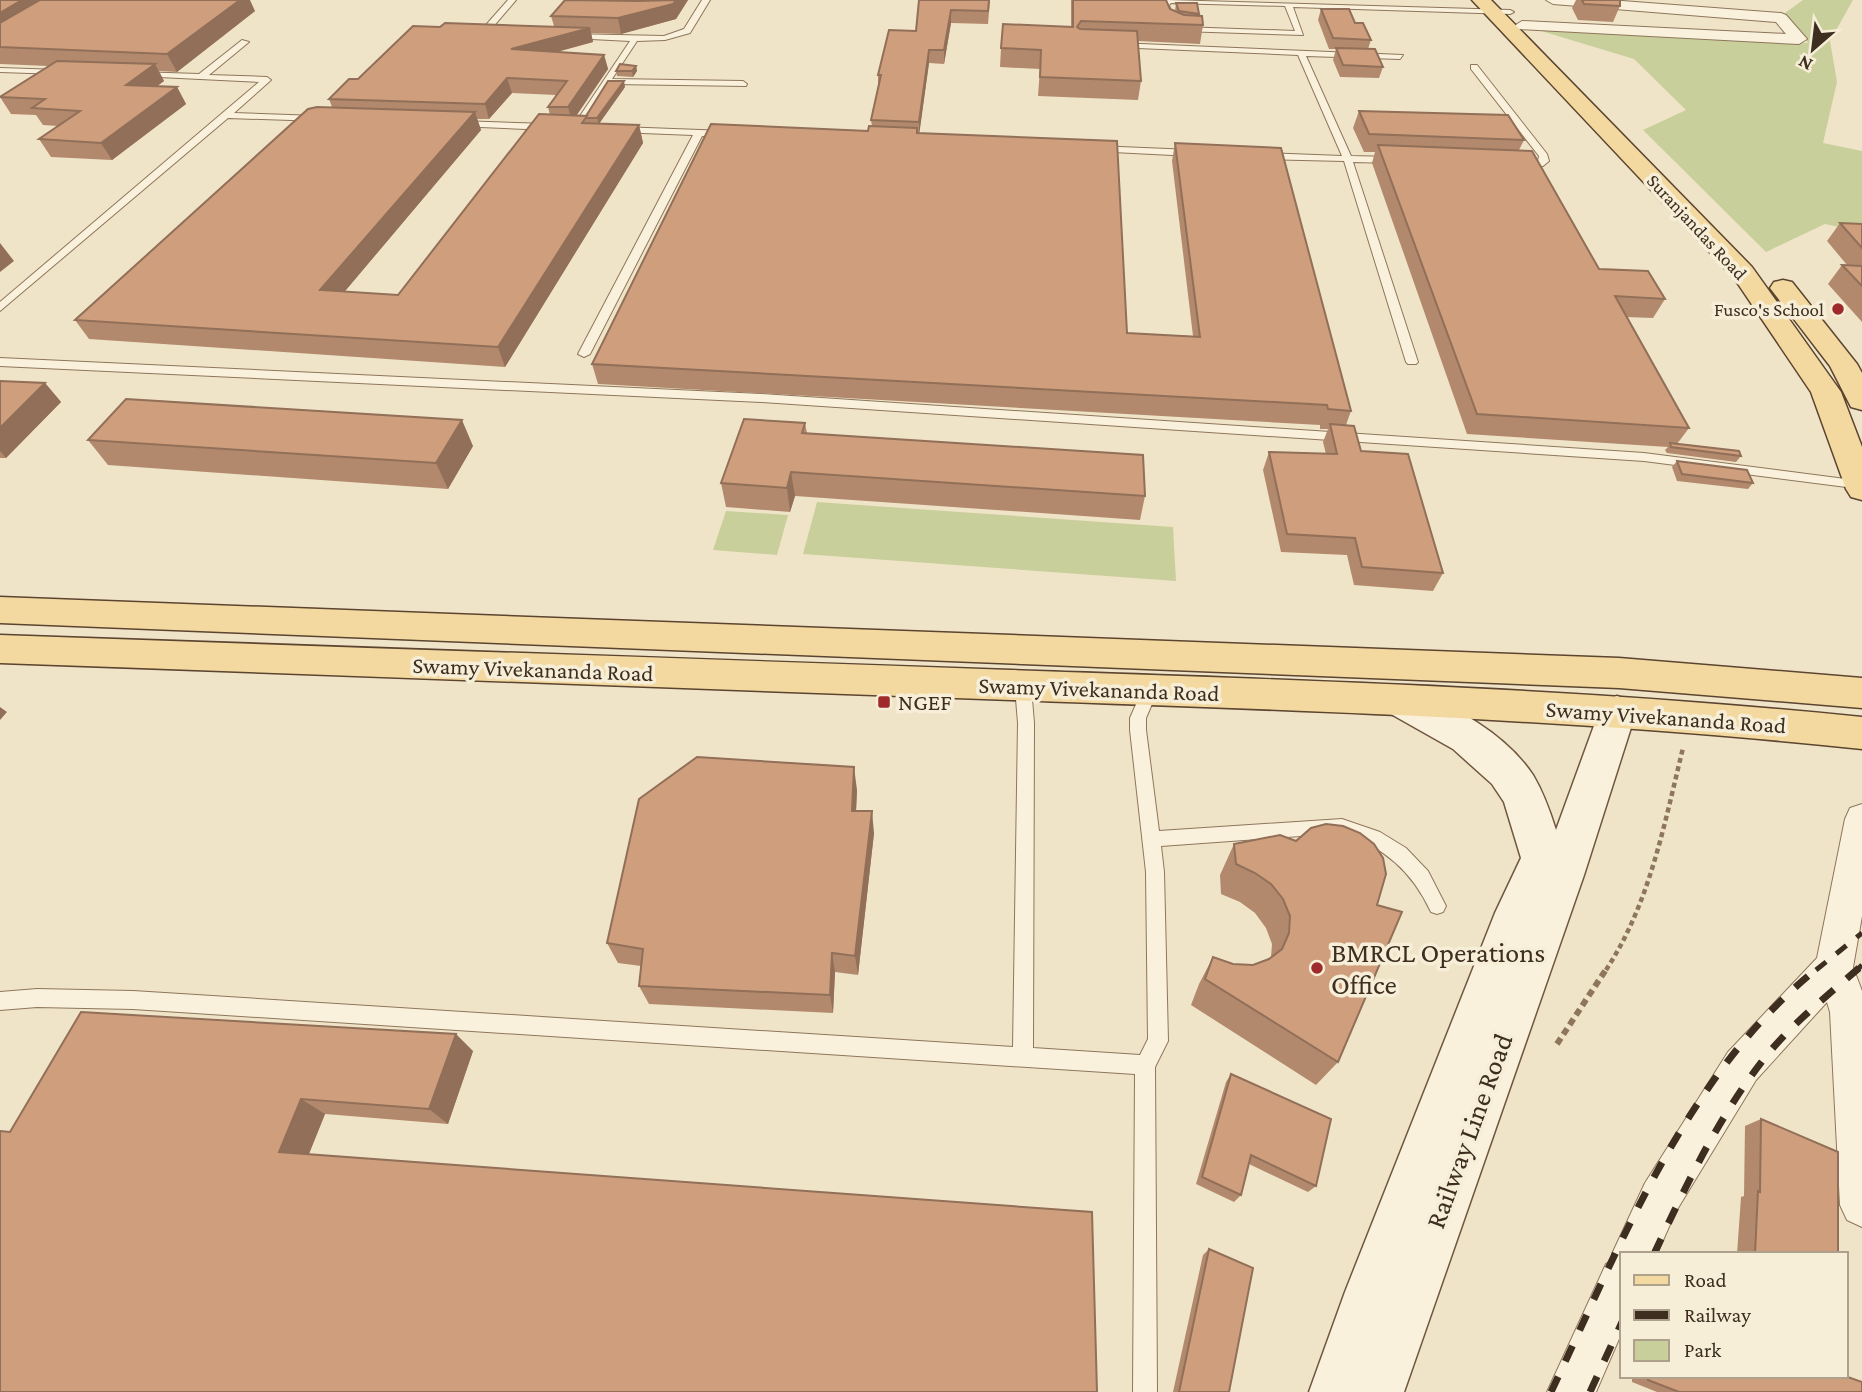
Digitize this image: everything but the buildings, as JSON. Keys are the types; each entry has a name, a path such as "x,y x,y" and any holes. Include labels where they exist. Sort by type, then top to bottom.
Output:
{"main road":[{"name":"Suranjandas Road","path":"1501,10 1696,194 1770,271 1843,364 1862,401"},
{"name":"Suranjandas Road","path":"1501,10 1743,273 1826,391 1862,487"},
{"name":"Swamy Vivekananda Road","path":"0,610 1619,673 1862,693"},
{"name":"Swamy Vivekananda Road","path":"0,649 1150,690 1689,716 1862,733"},
{"path":"1338,1392 1373,1292 1517,913 1543,858 1518,787 1486,752 1449,726 1405,702"},
{"name":"Railway Line Road","path":"1375,1392 1562,875 1617,712"}],"street":[{"path":"1501,10 1799,39 1781,18 1553,0"},
{"path":"1862,819 1834,967 1857,1037 1862,1205"},
{"path":"1635,1252 1660,1198 1742,1066 1834,967"},
{"path":"1574,1391 1620,1285"}],"lane":[{"path":"512,0 488,28 495,32 520,33"},
{"path":"558,36 635,40 665,38 687,31 706,0"},
{"path":"1368,0 1373,8"},
{"path":"1288,4 1300,33 1181,29 1172,24 1165,5 1169,1 1182,1 1501,10"},
{"path":"576,128 635,40"},
{"path":"202,76 245,42"},
{"path":"1109,44 1400,57"},
{"path":"1301,53 1348,159 1412,362"},
{"path":"1474,67 1544,156 1544,161 1540,164 1513,165"},
{"path":"0,70 67,72"},
{"path":"0,308 267,79 135,74"},
{"path":"605,83 622,80 743,84"},
{"path":"226,115 324,119"},
{"path":"450,124 589,129"},
{"path":"615,130 741,135"},
{"path":"584,354 699,133"},
{"path":"1084,149 1208,153"},
{"path":"1250,155 1403,161"},
{"path":"0,362 816,402 1644,457 1862,487"},
{"path":"1023,687 1026,737 1023,1055"},
{"path":"1145,1392 1145,1065 1158,1041 1155,872 1138,718 1150,690"},
{"path":"1151,839 1342,825 1367,832 1399,850 1429,884 1437,906"},
{"path":"0,1002 37,998 133,1000 1023,1055 1145,1065"}],"path":[{"path":"1557,1044 1626,939 1650,880 1668,816 1689,716"}],"green space":[{"path":"1803,0 1853,0 1830,41 1837,82 1823,143 1862,151 1862,232 1825,224 1766,252 1643,130 1686,110 1634,59 1538,30 1808,43 1785,13"},
{"path":"817,502 1173,527 1176,581 803,554"},
{"path":"726,511 788,515 777,555 713,550"}],"railway":[{"path":"1816,970 1862,933"},
{"path":"1859,968 1862,965"},
{"path":"1551,1392 1631,1220 1694,1109 1730,1058 1772,1010 1818,968"},
{"path":"1655,1252 1707,1147 1754,1072 1792,1027 1859,968"},
{"path":"1590,1392 1620,1326"}],"place":[{"name":"Fusco's School","path":"1838,309"},
{"name":"NGEF","path":"884,702"},
{"name":"BMRCL Operations Office","path":"1317,968"}]}
